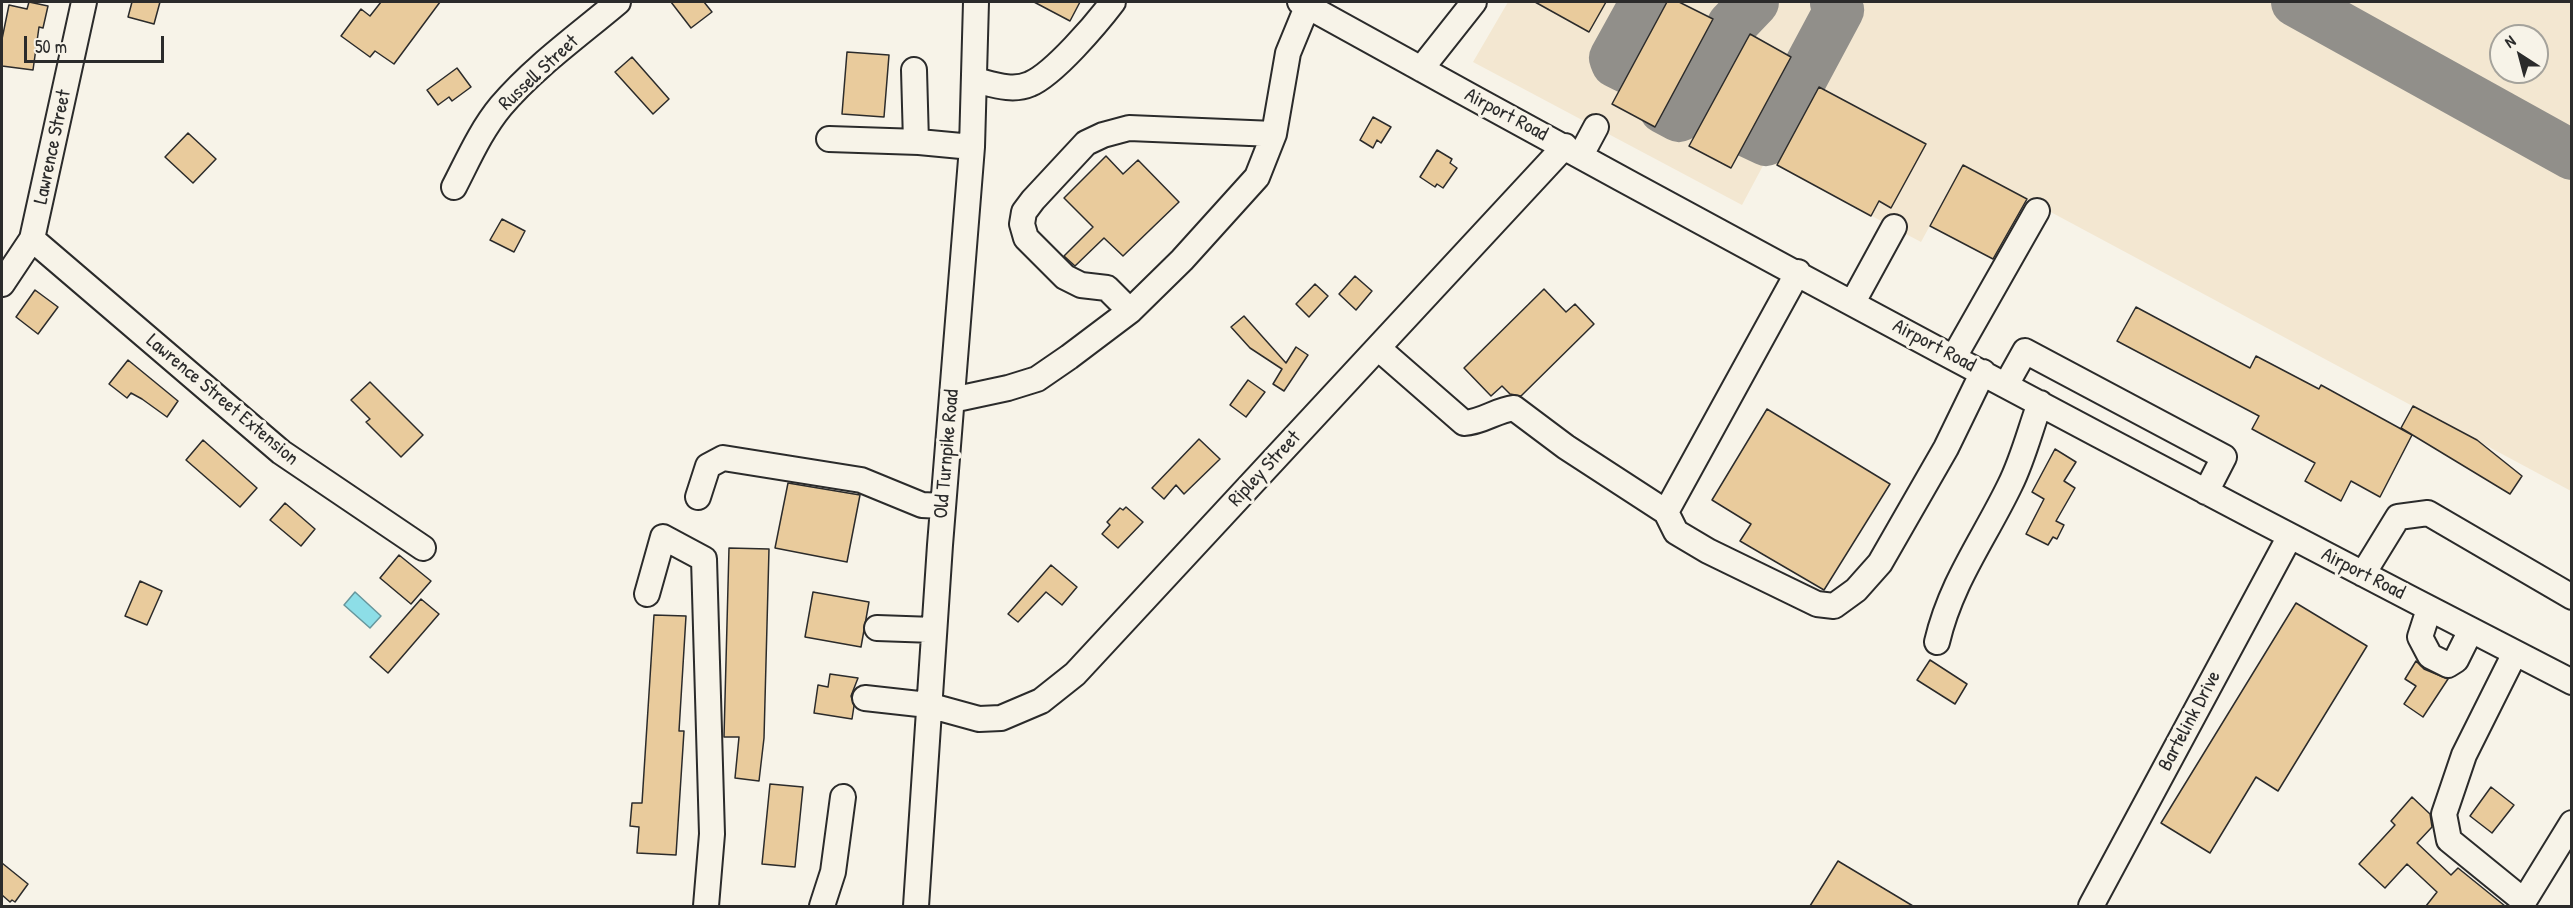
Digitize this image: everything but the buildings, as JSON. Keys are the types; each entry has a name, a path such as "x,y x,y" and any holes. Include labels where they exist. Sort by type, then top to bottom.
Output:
{"street":[{"name":"Lawrence Street","path":"2,284 32,238 84,2"},
{"name":"Russell Street","path":"454,187 475,145 500,107 531,75 618,2"},
{"name":"Old Turnpike Road","path":"916,906 928,705 972,147 976,2"},
{"path":"975,80 1008,88 1030,84 1049,70 1098,22 1113,2"},
{"path":"1421,69 1474,2"},
{"path":"952,400 1008,388 1037,378 1130,311 1182,260 1257,177 1274,134 1288,54 1306,3"},
{"name":"Airport Road","path":"1306,3 1421,69 2006,385 2571,682"},
{"path":"914,70 915,142"},
{"name":"Ripley Street","path":"865,698 928,705 979,719 1001,718 1022,711 1050,694 1075,674 1378,348 1596,127"},
{"path":"1130,311 1107,288 1081,285 1065,277 1026,238 1022,224 1024,212 1033,200 1086,143 1103,135 1129,128 1274,134"},
{"path":"829,139 915,142 972,147"},
{"path":"1954,357 2037,210"},
{"path":"1853,302 1894,227"},
{"name":"Lawrence Street Extension","path":"32,238 281,453 423,548"},
{"path":"1666,512 1798,272"},
{"path":"1378,348 1464,423 1477,422 1500,410 1514,408 1566,447 1666,512 1676,532 1708,551 1817,604 1834,606 1856,591 1880,563 1946,448 1983,372"},
{"path":"2006,385 2025,351 2036,356 2224,457 2206,492"},
{"path":"1937,642 1945,609 1974,549 2011,484 2040,403"},
{"path":"699,497 708,466 723,458 861,480 922,505 943,506"},
{"path":"2363,574 2398,517 2428,513 2571,597"},
{"name":"Bartelink Drive","path":"2091,906 2290,536"},
{"path":"647,594 663,537 704,559 712,834 706,906"},
{"path":"2429,609 2420,637 2430,656 2448,665 2456,660 2471,630"},
{"path":"877,628 934,630"},
{"path":"2515,653 2464,755 2444,814 2450,840 2522,904 2571,823"},
{"path":"822,906 833,872 843,796"}],"shaded area":[{"path":"1508,2 2571,2 2571,491 1963,165 1921,242 1766,160 1742,205 1473,62"}],"water":[{"path":"355,592 381,616 370,628 344,605"}],"taxiway":[{"path":"1628,69 1616,63 1614,58 1645,2"},
{"path":"1664,109 1679,117 1683,115 1732,25 1754,2"},
{"path":"2296,2 2572,155"},
{"path":"1749,133 1766,141 1770,139 1839,10 1835,3"}]}
